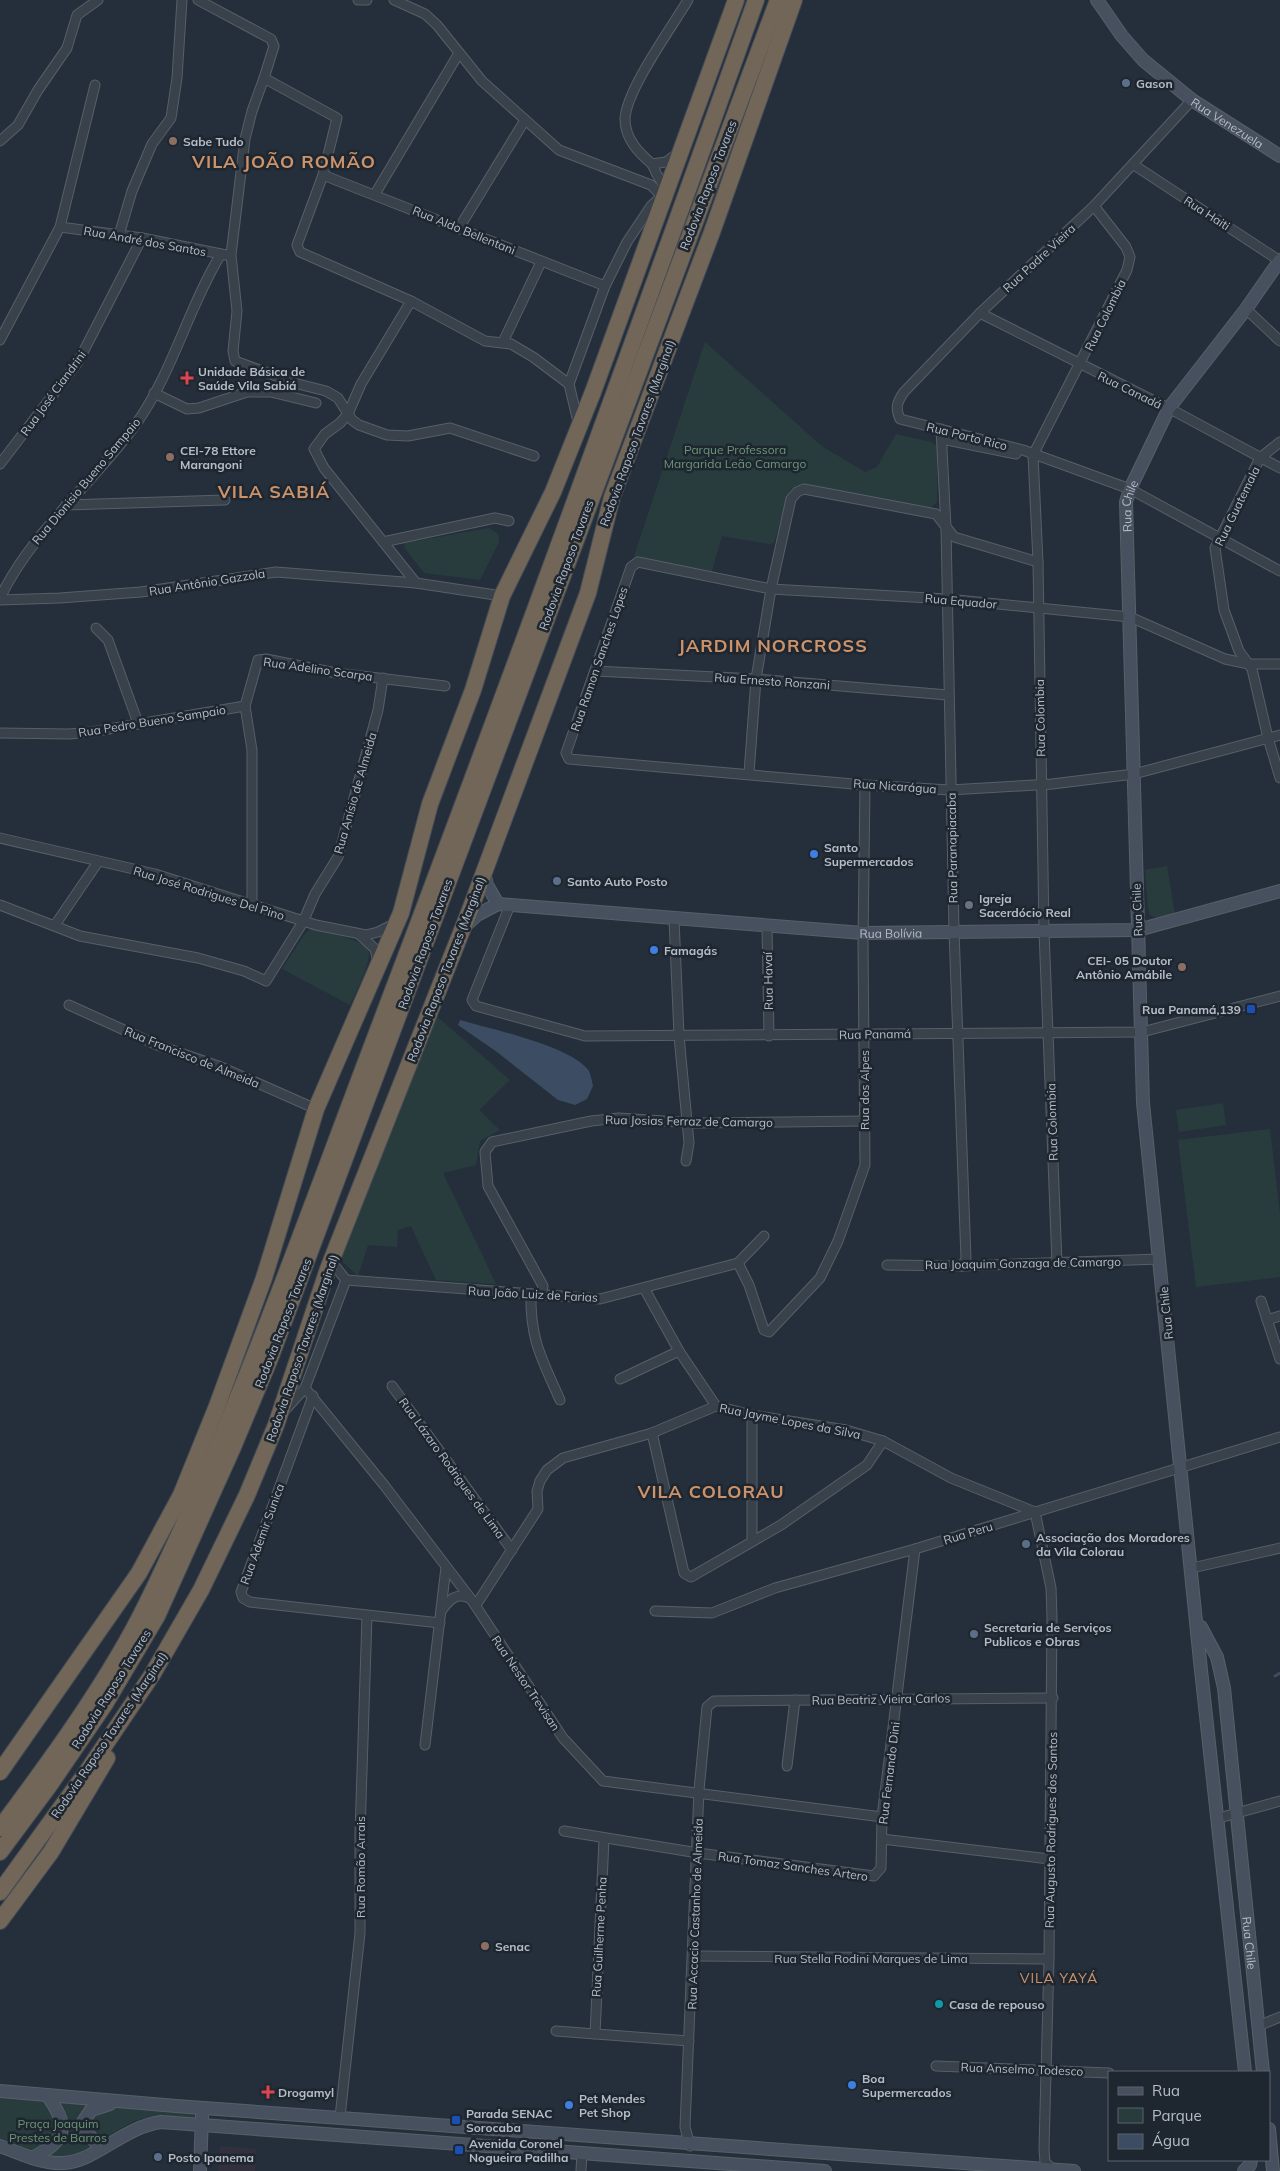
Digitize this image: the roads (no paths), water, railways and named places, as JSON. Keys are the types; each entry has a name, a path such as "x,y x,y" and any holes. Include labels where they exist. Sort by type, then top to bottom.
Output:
{"highway":[{"path":"0,1772 139,1573 180,1495 217,1406 264,1278 316,1109 397,922 411,880 430,804 473,690 502,596 553,492 686,141 736,0"},
{"name":"Rodovia Raposo Tavares","path":"0,1828 76,1720 145,1606 223,1434 419,922 648,301 756,0"},
{"name":"Rodovia Raposo Tavares","path":"0,1852 49,1786 101,1710 157,1616 233,1448 269,1361 778,0"},
{"name":"Rodovia Raposo Tavares (Marginal)","path":"0,1892 86,1773 152,1675 205,1582 248,1494 279,1416 331,1261 463,928 588,593 612,497 777,52 794,0"},
{"path":"777,52 804,0"},
{"path":"0,1921 69,1824 152,1675"}],"main road":[{"name":"Rua Venezuela","path":"1097,0 1122,36 1143,60 1192,100 1280,156"},
{"name":"Rua Chile","path":"1245,2071 1219,1818 1200,1662 1196,1603 1143,1103 1126,502 1169,408 1246,309 1280,261"},
{"path":"463,928 477,915 504,905 487,885 484,872"},
{"name":"Rua Bolívia","path":"504,905 863,933 1138,930 1280,891"},
{"name":"Rua Chile","path":"1196,1603 1203,1632 1217,1657 1224,1688 1263,2071"},
{"path":"1200,1662 1205,1654 1210,1653 1217,1657"},
{"path":"0,2091 120,2102 684,2145 1074,2171"},
{"path":"32,2158 54,2145 62,2131 61,2116 47,2095"},
{"path":"101,2148 86,2132 84,2118 95,2108 120,2102"},
{"path":"200,2171 202,2107"},
{"path":"0,2146 32,2158 63,2163 83,2158 146,2124 161,2122 825,2171"},
{"path":"1270,2140 1273,2171"},
{"path":"683,2160 676,2154 684,2145"},
{"path":"1244,2171 1250,2165 1251,2161"}],"street":[{"path":"0,141 18,125 38,90 67,48 76,15 98,0"},
{"path":"119,235 132,191 152,144 171,118 182,0"},
{"path":"198,0 271,39 274,46 252,111 245,139 231,255 237,311 233,351 235,361 298,384 326,391 338,398 348,414 359,425 387,435 408,436 450,428 534,456"},
{"path":"358,0 367,0"},
{"path":"394,0 425,14 482,81 559,150 651,185 664,196"},
{"path":"664,196 654,169 637,151 628,137 625,119 631,98 640,79 688,0"},
{"path":"375,194 459,53"},
{"path":"264,78 335,115 338,121 323,175 297,249 411,302 486,341 502,342 533,357 569,384"},
{"path":"0,340 60,227 95,85"},
{"name":"Rua Padre Vieira","path":"900,419 897,411 898,401 904,392 980,312 1094,206 1134,165 1192,100"},
{"path":"459,228 525,120"},
{"path":"651,185 654,169 673,158 686,141"},
{"name":"Rua Haiti","path":"1134,165 1280,261"},
{"name":"Rua Aldo Bellentani","path":"323,175 605,286"},
{"path":"578,425 569,384 605,286 627,242 650,206 664,196"},
{"name":"Rua Colombia","path":"1057,1263 1044,931 1038,562 1033,455 1081,366 1128,270 1130,257 1126,247 1094,206"},
{"name":"Rua André dos Santos","path":"60,227 142,238 231,255"},
{"name":"Rua José Ciandrini","path":"0,464 78,362 142,238"},
{"name":"Rua Dionisio Bueno Sampaio","path":"0,599 24,556 136,424 154,394 220,254"},
{"path":"502,342 542,262"},
{"path":"411,302 361,384 348,414 315,445 314,452 416,582"},
{"path":"1246,309 1280,341"},
{"name":"Rua Canadá","path":"980,312 1081,366 1169,408 1280,468"},
{"path":"154,394 186,409 199,408 247,392 272,392 316,403"},
{"name":"Rua Porto Rico","path":"900,419 942,434 1023,450 1130,490 1280,571"},
{"name":"Rua Paranapiacaba","path":"942,434 946,528 954,931 966,1259 962,1266"},
{"name":"Rua Guatemala","path":"1280,442 1260,458 1215,548 1216,570 1224,610 1239,651 1249,664 1255,678 1268,738 1280,778"},
{"path":"749,773 756,679 771,589 791,499 796,492 804,489 936,514 954,537 1038,562"},
{"path":"66,505 225,500"},
{"path":"383,542 495,518 509,521"},
{"name":"Rua Equador","path":"635,563 771,589 947,599 1130,617 1225,659 1249,664 1280,664"},
{"name":"Rua Ramon Sanches Lopes","path":"566,756 631,567 635,563"},
{"name":"Rua Antônio Gazzola","path":"0,599 60,598 141,592 276,572 416,582 502,596"},
{"path":"96,628 108,640 138,723"},
{"name":"Rua Adelino Scarpa","path":"252,905 254,848 252,750 245,706 256,664 262,658 327,672 445,686"},
{"name":"Rua Ernesto Ronzani","path":"595,671 756,679 948,695"},
{"name":"Rua Anísio de Almeida","path":"55,925 80,936 198,958 244,971 266,981 303,922 314,894 338,856 345,837 348,811 378,710 383,678"},
{"name":"Rua Pedro Bueno Sampaio","path":"0,734 69,734 245,706"},
{"name":"Rua Nicarágua","path":"566,756 569,759 749,773 865,785 950,790 1042,784 1134,774 1280,735"},
{"name":"Rua dos Alpes","path":"738,1263 766,1333 769,1332 820,1278 838,1240 865,1165 863,933 865,785"},
{"name":"Rua José Rodrigues Del Pino","path":"0,838 155,874 303,922 360,935 378,932 397,922"},
{"path":"0,905 55,925 98,862"},
{"name":"Rua Panamá","path":"504,905 472,1000 476,1006 585,1036 1142,1032 1280,996"},
{"path":"674,919 679,1036 689,1143 686,1160"},
{"name":"Rua Havaí","path":"767,926 769,1036"},
{"path":"360,935 369,942 377,954 377,968"},
{"name":"Rua Francisco de Almeida","path":"69,1005 157,1045 221,1068 316,1109"},
{"name":"Rua Josias Ferraz de Camargo","path":"542,1295 543,1286 488,1186 484,1152 492,1142 591,1121 619,1118 686,1122 864,1121"},
{"path":"738,1263 764,1236"},
{"name":"Rua Joaquim Gonzaga de Camargo","path":"887,1265 962,1266 1160,1259"},
{"path":"279,1416 305,1388 346,1280 331,1261"},
{"name":"Rua João Luiz de Farias","path":"346,1280 600,1299 738,1263"},
{"path":"644,1288 678,1351 716,1406"},
{"path":"530,1294 530,1320 534,1342 560,1400"},
{"path":"1261,1301 1280,1359"},
{"path":"1268,1320 1280,1316"},
{"path":"620,1379 678,1351"},
{"name":"Rua Lázaro Rodrigues de Lima","path":"392,1386 512,1550"},
{"name":"Rua Nestor Trevisan","path":"305,1388 473,1602 520,1676 564,1738 603,1781 882,1817"},
{"name":"Rua Ademir Sunica","path":"312,1396 241,1592 243,1598 250,1602 440,1623"},
{"name":"Rua Jayme Lopes da Silva","path":"473,1602 512,1550 538,1509 537,1491 547,1470 563,1458 652,1433 716,1406 752,1415 846,1430 883,1441 950,1478 1035,1512"},
{"path":"752,1415 752,1541"},
{"path":"652,1433 684,1573 691,1577 781,1525 867,1465 883,1441"},
{"name":"Rua Peru","path":"655,1612 712,1613 775,1588 915,1549 1280,1438"},
{"name":"Rua Augusto Rodrigues dos Santos","path":"1035,1512 1051,1588 1053,1698 1044,2149 1045,2162 1053,2170"},
{"path":"1192,1568 1280,1548"},
{"name":"Rua Fernando Dini","path":"874,1876 881,1868 882,1817 915,1549"},
{"path":"425,1745 446,1568"},
{"path":"441,1611 450,1599 456,1596 473,1602"},
{"name":"Rua Romão Arrais","path":"340,2118 360,1932 360,1833 367,1616"},
{"name":"Rua Beatriz Vieira Carlos","path":"710,1703 714,1701 1053,1698"},
{"path":"787,1766 794,1700"},
{"name":"Rua Accacio Castanho de Almeida","path":"684,2145 694,1956 699,1794 707,1707 710,1703"},
{"path":"1219,1818 1280,1802"},
{"name":"Rua Tomaz Sanches Artero","path":"564,1831 698,1853 874,1876"},
{"name":"Rua Guilherme Penha","path":"594,2034 604,1839"},
{"path":"882,1839 1049,1859"},
{"name":"Rua Stella Rodini Marques de Lima","path":"694,1956 1049,1959"},
{"path":"1258,2026 1280,2017"},
{"path":"556,2031 689,2041"},
{"name":"Rua Anselmo Todesco","path":"936,2066 1108,2073"},
{"path":"1028,2168 1039,2162 1044,2149"},
{"path":"581,2171 582,2152"}],"water":[{"path":"460,1020 549,1046 580,1062 589,1071 593,1086 587,1099 575,1105 558,1100 497,1052 458,1025"}],"waterway":[{"path":"1275,1676 1280,1673"}],"place":[{"name":"Gason","path":"1126,83"},
{"name":"Sabe Tudo","path":"173,141"},
{"name":"Unidade Básica de Saúde Vila Sabiá","path":"187,378"},
{"name":"CEI-78 Ettore Marangoni","path":"170,457"},
{"name":"Santo Supermercados","path":"814,854"},
{"name":"Santo Auto Posto","path":"557,881"},
{"name":"Igreja Sacerdócio Real","path":"969,905"},
{"name":"Famagás","path":"654,950"},
{"name":"CEI- 05 Doutor Antônio Amábile","path":"1182,967"},
{"name":"Rua Panamá,139","path":"1251,1009"},
{"name":"Associação dos Moradores da Vila Colorau","path":"1026,1544"},
{"name":"Secretaria de Serviços Publicos e Obras","path":"974,1634"},
{"name":"Senac","path":"485,1946"},
{"name":"Casa de repouso","path":"939,2004"},
{"name":"Boa Supermercados","path":"852,2085"},
{"name":"Drogamyl","path":"268,2092"},
{"name":"Pet Mendes Pet Shop","path":"569,2105"},
{"name":"Parada SENAC Sorocaba","path":"456,2120"},
{"name":"Avenida Coronel Nogueira Padilha","path":"459,2150"},
{"name":"Posto Ipanema","path":"158,2157"}],"district":[{"name":"VILA JOÃO ROMÃO","path":"284,161"},
{"name":"VILA SABIÁ","path":"274,491"},
{"name":"JARDIM NORCROSS","path":"773,645"},
{"name":"VILA COLORAU","path":"711,1491"},
{"name":"VILA YAYÁ","path":"1059,1978"}],"park label":[{"name":"Parque Professora Margarida Leão Camargo","path":"735,456"},
{"name":"Praça Joaquim Prestes de Barros","path":"58,2130"}]}
